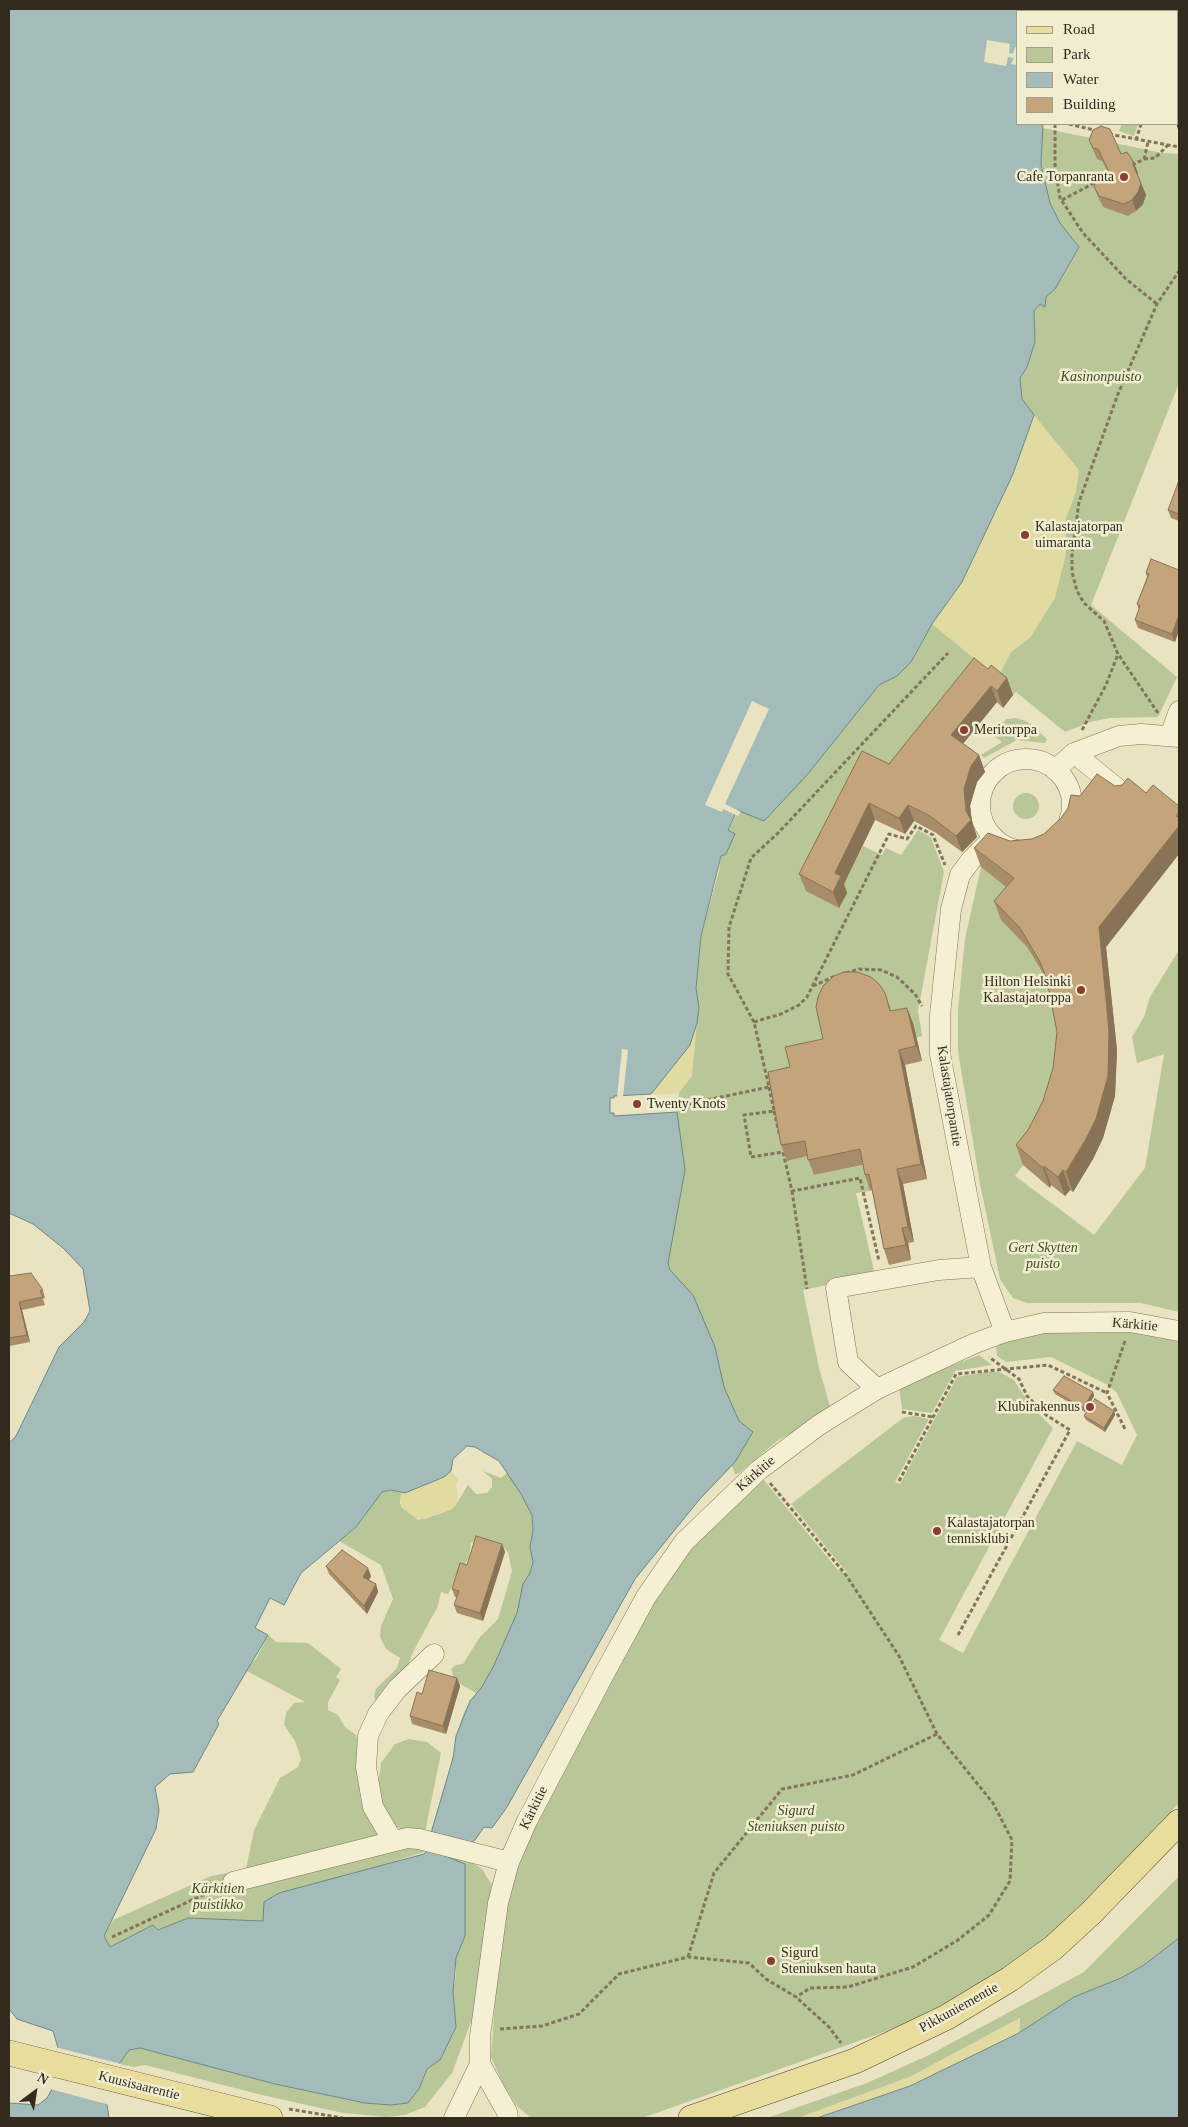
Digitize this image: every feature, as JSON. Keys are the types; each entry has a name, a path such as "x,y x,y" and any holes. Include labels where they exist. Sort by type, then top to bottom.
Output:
{"main road":[{"name":"Pikkuniementie","path":"691,2118 855,2061 947,2017 1010,1979 1052,1948 1091,1913 1179,1822"},
{"name":"Kuusisaarentie","path":"9,2053 270,2118"}],"street":[{"path":"1055,770 1074,752 1120,736 1173,726"},
{"path":"1074,752 1124,794"},
{"path":"1030,759 1042,762 1055,770 1064,780 1072,803 1067,827 1058,838 1048,846 1026,852 1005,846 993,838 982,820 980,806 981,795 993,773 1004,765 1016,760 1030,759"},
{"name":"Kalastajatorpantie","path":"993,838 971,860 960,875 951,909 940,1015 940,1054 981,1267 1005,1332"},
{"path":"877,1389 848,1362 836,1288 939,1270 981,1267"},
{"name":"Kärkitie","path":"454,2118 480,2064 481,2030 498,1903 509,1862 535,1804 607,1668 646,1597 684,1542 759,1470 820,1425 877,1389 973,1344 1005,1332 1044,1323 1130,1322 1179,1331"},
{"path":"393,1841 373,1807 366,1767 368,1736 378,1714 397,1689 434,1654"},
{"path":"233,1882 393,1841 419,1839 509,1862"},
{"name":"Kärkitie","path":"480,2064 508,2118"}],"path":[{"path":"1097,10 1130,10"},
{"path":"1055,125 1056,167 1062,200 1083,233 1126,278 1157,304"},
{"path":"1073,125 1136,140 1179,147"},
{"path":"1136,140 1141,125"},
{"path":"1144,159 1148,142"},
{"path":"1132,165 1144,159 1155,158 1168,145"},
{"path":"1062,200 1102,179"},
{"path":"1173,726 1118,654 1104,621 1084,603 1076,591 1072,572 1072,555 1079,502 1118,394 1157,304 1179,271"},
{"path":"807,1289 792,1191 754,1022 728,974 729,927 751,858 778,834 948,653"},
{"path":"1083,728 1106,685 1118,654"},
{"path":"754,1022 781,1014 799,1005 813,986 889,834 907,839 916,826 933,835 949,872"},
{"path":"813,986 859,969 881,970 897,977 915,994 924,1010"},
{"path":"688,1104 769,1087"},
{"path":"774,1111 744,1115 751,1157 783,1152"},
{"path":"792,1191 860,1178 880,1264"},
{"path":"1107,1393 1130,1322"},
{"path":"958,1635 1070,1430 1046,1415 1027,1396 1019,1379 1002,1368 973,1344"},
{"path":"899,1481 956,1374 1048,1365 1107,1393 1125,1429"},
{"path":"902,1412 933,1417"},
{"path":"759,1470 846,1575 899,1656 937,1734 993,1803 1012,1840 1010,1881 989,1915 958,1940 913,1967 848,1987 810,1988 796,1997"},
{"path":"688,1956 714,1873 782,1789 853,1775 937,1734"},
{"path":"112,1937 184,1902 233,1882"},
{"path":"481,2030 542,2026 578,2014 619,1974 688,1956 749,1963 766,1979 796,1997 829,2027 843,2045"}],"green space":[{"path":"1051,9 1121,9 1121,10"},
{"path":"1122,125 1138,125 1134,136 1119,131"},
{"name":"Kasinonpuisto","path":"1043,128 1162,153 1179,154 1179,383 1091,605 1177,677 1158,717 1109,718 1090,722 1065,732 1016,692 1013,695 997,682 895,781 869,767 841,890 863,846 882,855 886,848 901,855 918,830 931,837 944,872 918,1011 922,1036 916,1038 825,1037 810,1156 814,1175 865,1165 870,1191 856,1193 875,1275 803,1290 819,1368 831,1410 777,1441 738,1474 735,1474 732,1466 699,1500 635,1579 507,1807 504,1797 605,1220 614,1113 614,1116 677,1112 679,1093 651,1094 676,1060 699,1008 696,988 701,936 719,871 721,856 735,834 728,831 738,810 854,714 879,685 897,676 911,662 932,624 962,582 1013,474 1022,399 1020,377 1027,367 1035,342 1034,310 1040,304 1045,306 1046,297 1055,289 1079,247 1060,223 1050,203 1041,165"},
{"path":"1016,718 1026,721 1034,727 1047,739 1045,743 1017,740 984,758 981,755 1002,742 992,735 999,725 1007,719"},
{"path":"1026,793 1035,797 1039,806 1035,815 1026,819 1017,815 1013,806 1017,797"},
{"name":"Gert Skytten puisto","path":"981,867 1021,898 1027,947 1047,981 1064,1051 1023,1165 1015,1176 1094,1235 1145,1168 1164,1054 1137,1063 1132,1037 1144,1017 1150,997 1179,950 1179,1312 1141,1303 1027,1303 1013,1298 1000,1279 980,1184 958,1051 958,1010 965,939"},
{"name":"Sigurd Steniuksen puisto","path":"1119,1326 1179,1336 1179,1803 1096,1893 1030,1953 967,1992 898,2027 642,2118 531,2118 517,2106 503,2084 491,2057 499,1947 514,1861 660,1590 686,1550 758,1473 837,1569 849,1575 791,1504 903,1418 913,1416 929,1419 895,1482 900,1484 957,1377 986,1372 999,1372 1014,1380 1030,1405 1053,1428 939,1640 963,1653 1077,1441 1122,1465 1137,1435 1117,1393 1108,1385 1051,1357 1006,1362 997,1356 996,1346 1036,1332"},
{"path":"979,1355 992,1365 955,1371 932,1413 902,1409 899,1386"},
{"path":"516,1444 548,1581 456,1736 464,1712 476,1693 455,1681 451,1669 456,1665 463,1664 480,1637 498,1619 512,1571 508,1552 496,1541 478,1539 471,1543 469,1557 448,1594 441,1592 438,1606 414,1650 401,1681 378,1705 374,1697 376,1689 397,1668 400,1658 386,1649 380,1637 381,1626 393,1599 381,1565 339,1541 356,1527 382,1492 391,1490 401,1493 400,1504 424,1519 450,1510 455,1506 468,1485 476,1494 487,1493 492,1487 492,1479 483,1471 501,1478 507,1473 499,1461 482,1452"},
{"path":"268,1635 276,1642 308,1643 341,1669 336,1677 340,1680 328,1702 328,1710 338,1715 345,1727 356,1735 380,1838 246,1869 254,1830 280,1778 298,1767 301,1759 295,1741 284,1725 286,1713 294,1703 305,1702 245,1670 256,1659"},
{"path":"409,1739 427,1742 441,1753 425,1832 408,1832 392,1825 377,1795 381,1763 395,1744"},
{"name":"Kärkitien puistikko","path":"410,1847 427,1851 398,1860 319,1930 188,1918 158,1930 153,1925 110,1947 104,1936 113,1920 211,1876 228,1873 237,1888"},
{"path":"448,1857 468,1860 482,1869 492,1885 478,2003 452,2073 425,2107 405,2115 387,2117 343,2113 262,2095 145,2065 134,2067 119,2064 129,2050 140,2048 275,2084 365,2103 391,2105 419,2089 427,2069 440,2060 456,2027 453,1992 456,1973"},
{"path":"1179,1876 1179,2061 1019,2033 1020,2018 910,2077 798,2118 767,2118 867,2083 929,2055 1084,1972"}],"sand":[{"name":"Kalastajatorpan uimaranta","path":"1034,415 1079,470 1076,492 1066,518 1066,554 1055,598 1030,638 1011,652 998,678 932,624 962,582 1013,474"},
{"path":"697,1023 692,1076 679,1093 651,1094 690,1045"},
{"path":"451,1471 459,1479 456,1484 458,1498 455,1506 450,1510 418,1520 401,1507 401,1493 444,1477"},
{"path":"1020,2018 1019,2033 910,2086 817,2118 798,2118 910,2077"}],"water":[{"path":"9,9 1051,9 1016,10 1016,125 1043,125 1041,165 1050,203 1060,223 1079,247 1055,289 1046,297 1045,307 1040,304 1034,311 1035,342 1027,367 1020,378 1022,399 1034,415 1013,474 962,582 932,624 911,662 897,676 879,685 807,775 764,821 737,810 728,830 735,834 726,854 721,856 701,936 696,988 699,1008 697,1023 690,1045 651,1094 614,1096 614,1098 610,1098 610,1113 614,1113 614,1116 677,1112 685,1170 668,1263 670,1270 693,1295 715,1347 724,1387 739,1421 753,1432 735,1462 699,1500 635,1579 507,1807 492,1828 484,1827 475,1840 448,1857 465,1864 465,1936 456,1958 453,1992 456,2027 440,2060 427,2069 419,2089 408,2103 391,2105 365,2103 275,2084 140,2048 129,2050 119,2064 107,2104 109,2118 9,2118 9,2103 38,2105 47,2098 52,2089 58,2048 53,2031 17,2019 9,2009 9,1443 16,1436 59,1347 84,1322 90,1311 83,1269 63,1248 33,1224 9,1213","holes":["467,1446 475,1447 499,1461 521,1494 532,1515 533,1531 530,1547 533,1562 530,1573 523,1584 517,1613 494,1665 482,1687 470,1701 456,1736 453,1758 431,1833 433,1852 427,1851 424,1854 279,1893 264,1902 263,1921 188,1918 158,1930 153,1925 110,1947 104,1936 156,1829 159,1810 155,1787 170,1774 193,1772 219,1724 217,1721 268,1635 255,1628 270,1598 284,1605 301,1573 356,1527 382,1492 391,1490 405,1493 444,1477 451,1471 453,1459"]},
{"path":"1179,1938 1179,2118 817,2118 910,2086 1019,2033 1074,1997 1121,1978 1144,1965"}],"pier":[{"path":"987,40 1010,44 1009,53 1013,54 1016,47 1016,65 1011,64 1014,58 1008,57 1006,66 984,62"},
{"path":"752,701 769,709 725,804 741,812 738,816 723,809 722,812 705,805"},
{"path":"622,1049 628,1050 623,1097 617,1097"},
{"path":"55,2047 121,2064 110,2105 50,2089"}],"building":[{"name":"Cafe Torpanranta","path":"1101,126 1110,129 1121,154 1127,152 1133,161 1141,183 1138,192 1132,200 1124,204 1099,196 1094,187 1097,178 1109,172 1098,149 1093,148 1089,140 1093,130"},
{"path":"1179,483 1179,514 1168,510"},
{"path":"1151,559 1179,570 1179,615 1172,634 1135,620 1140,606 1137,604 1149,574 1146,573"},
{"path":"974,658 988,669 991,665 1007,678 997,691 991,686 951,735 979,755 971,766 964,789 966,811 971,820 956,836 930,816 908,805 899,818 869,803 835,873 841,876 833,892 799,874 862,751 889,764"},
{"name":"Hilton Helsinki Kalastajatorppa","path":"1097,774 1115,786 1122,785 1128,778 1146,793 1153,785 1179,806 1179,812 1176,816 1179,818 1179,826 1099,927 1109,1031 1108,1076 1096,1119 1066,1172 1063,1170 1058,1177 1044,1166 1043,1168 1016,1145 1028,1130 1043,1101 1053,1068 1057,1032 1047,980 1040,962 1020,928 994,901 1014,878 974,848 988,833 1010,841 1032,839 1044,834 1061,818 1068,808 1071,795 1080,796"},
{"path":"844,972 857,972 871,977 885,993 890,1011 907,1008 916,1046 899,1050 921,1164 897,1169 908,1227 902,1228 906,1245 884,1249 869,1174 865,1175 860,1149 808,1160 805,1141 781,1145 768,1072 790,1067 785,1047 823,1039 816,1007 818,997 823,986 834,976"},
{"path":"31,1273 43,1290 40,1291 43,1297 19,1302 27,1335 9,1338 9,1276"},
{"path":"1064,1376 1093,1392 1083,1408 1053,1390"},
{"path":"1095,1399 1114,1411 1104,1428 1084,1416"},
{"path":"476,1536 502,1544 480,1613 454,1605 459,1591 452,1589 460,1563 467,1565"},
{"path":"342,1550 368,1568 363,1577 376,1584 364,1606 326,1566"},
{"path":"429,1670 457,1678 443,1726 410,1716 417,1692 422,1694"}],"tram line":[{"path":"1178,82 1179,78"},
{"path":"1177,125 1179,131"}],"place":[{"name":"Cafe Torpanranta","path":"1124,177"},
{"name":"Kalastajatorpan uimaranta","path":"1025,535"},
{"name":"Meritorppa","path":"964,730"},
{"name":"Hilton Helsinki Kalastajatorppa","path":"1081,990"},
{"name":"Twenty Knots","path":"637,1104"},
{"name":"Klubirakennus","path":"1090,1407"},
{"name":"Kalastajatorpan tennisklubi","path":"937,1531"},
{"name":"Sigurd Steniuksen hauta","path":"771,1961"}]}
